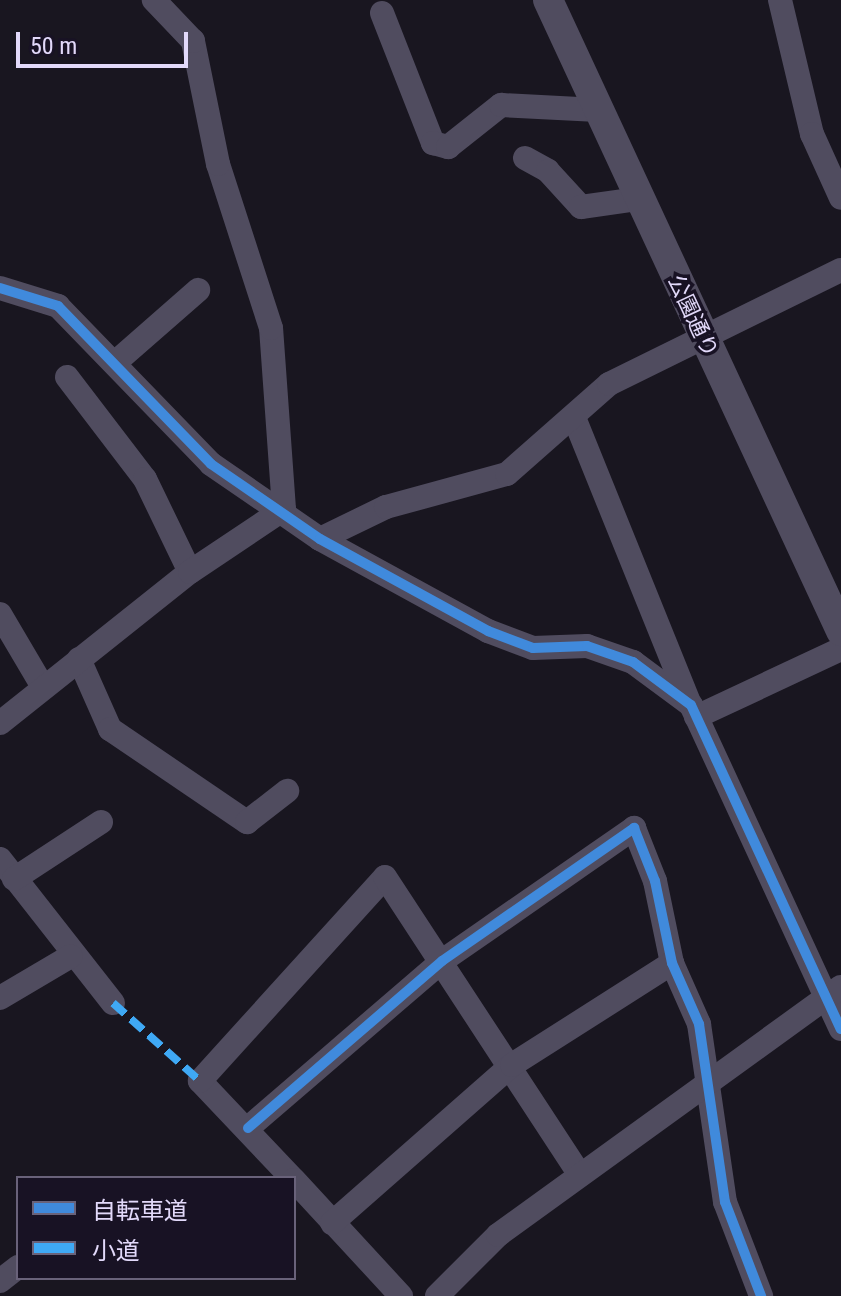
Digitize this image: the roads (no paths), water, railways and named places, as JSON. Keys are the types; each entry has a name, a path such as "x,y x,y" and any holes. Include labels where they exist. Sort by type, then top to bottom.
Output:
{"street":[{"path":"154,0 193,41 218,164 271,328 284,509"},
{"name":"公園通り","path":"548,0 841,631"},
{"path":"780,0 833,160 841,198"},
{"path":"382,13 433,143 448,147 501,105 598,110"},
{"path":"525,158 548,171 581,207 638,199"},
{"path":"320,539 386,507 507,474 575,420 609,384 702,335 841,270"},
{"path":"0,288 58,306 117,361 211,464 284,509 320,539 488,631 533,648 587,646 633,662 693,711"},
{"path":"117,361 198,290"},
{"path":"67,377 145,479 190,572"},
{"path":"575,420 693,711 834,992 841,1029"},
{"path":"0,723 190,572 284,509"},
{"path":"0,614 43,687"},
{"path":"693,711 841,649"},
{"path":"79,659 110,729 247,822 287,791"},
{"path":"101,822 7,869 71,956 113,1003"},
{"path":"248,1128 442,961 634,828 655,881 672,963 699,1024 702,1085 736,1243 761,1296"},
{"path":"290,1176 200,1081 385,877 512,1065 580,1175"},
{"path":"0,998 71,956"},
{"path":"332,1223 512,1065 672,963"},
{"path":"437,1296 498,1235 834,992"},
{"path":"296,1182 401,1296"},
{"path":"0,1281 16,1269"}]}
